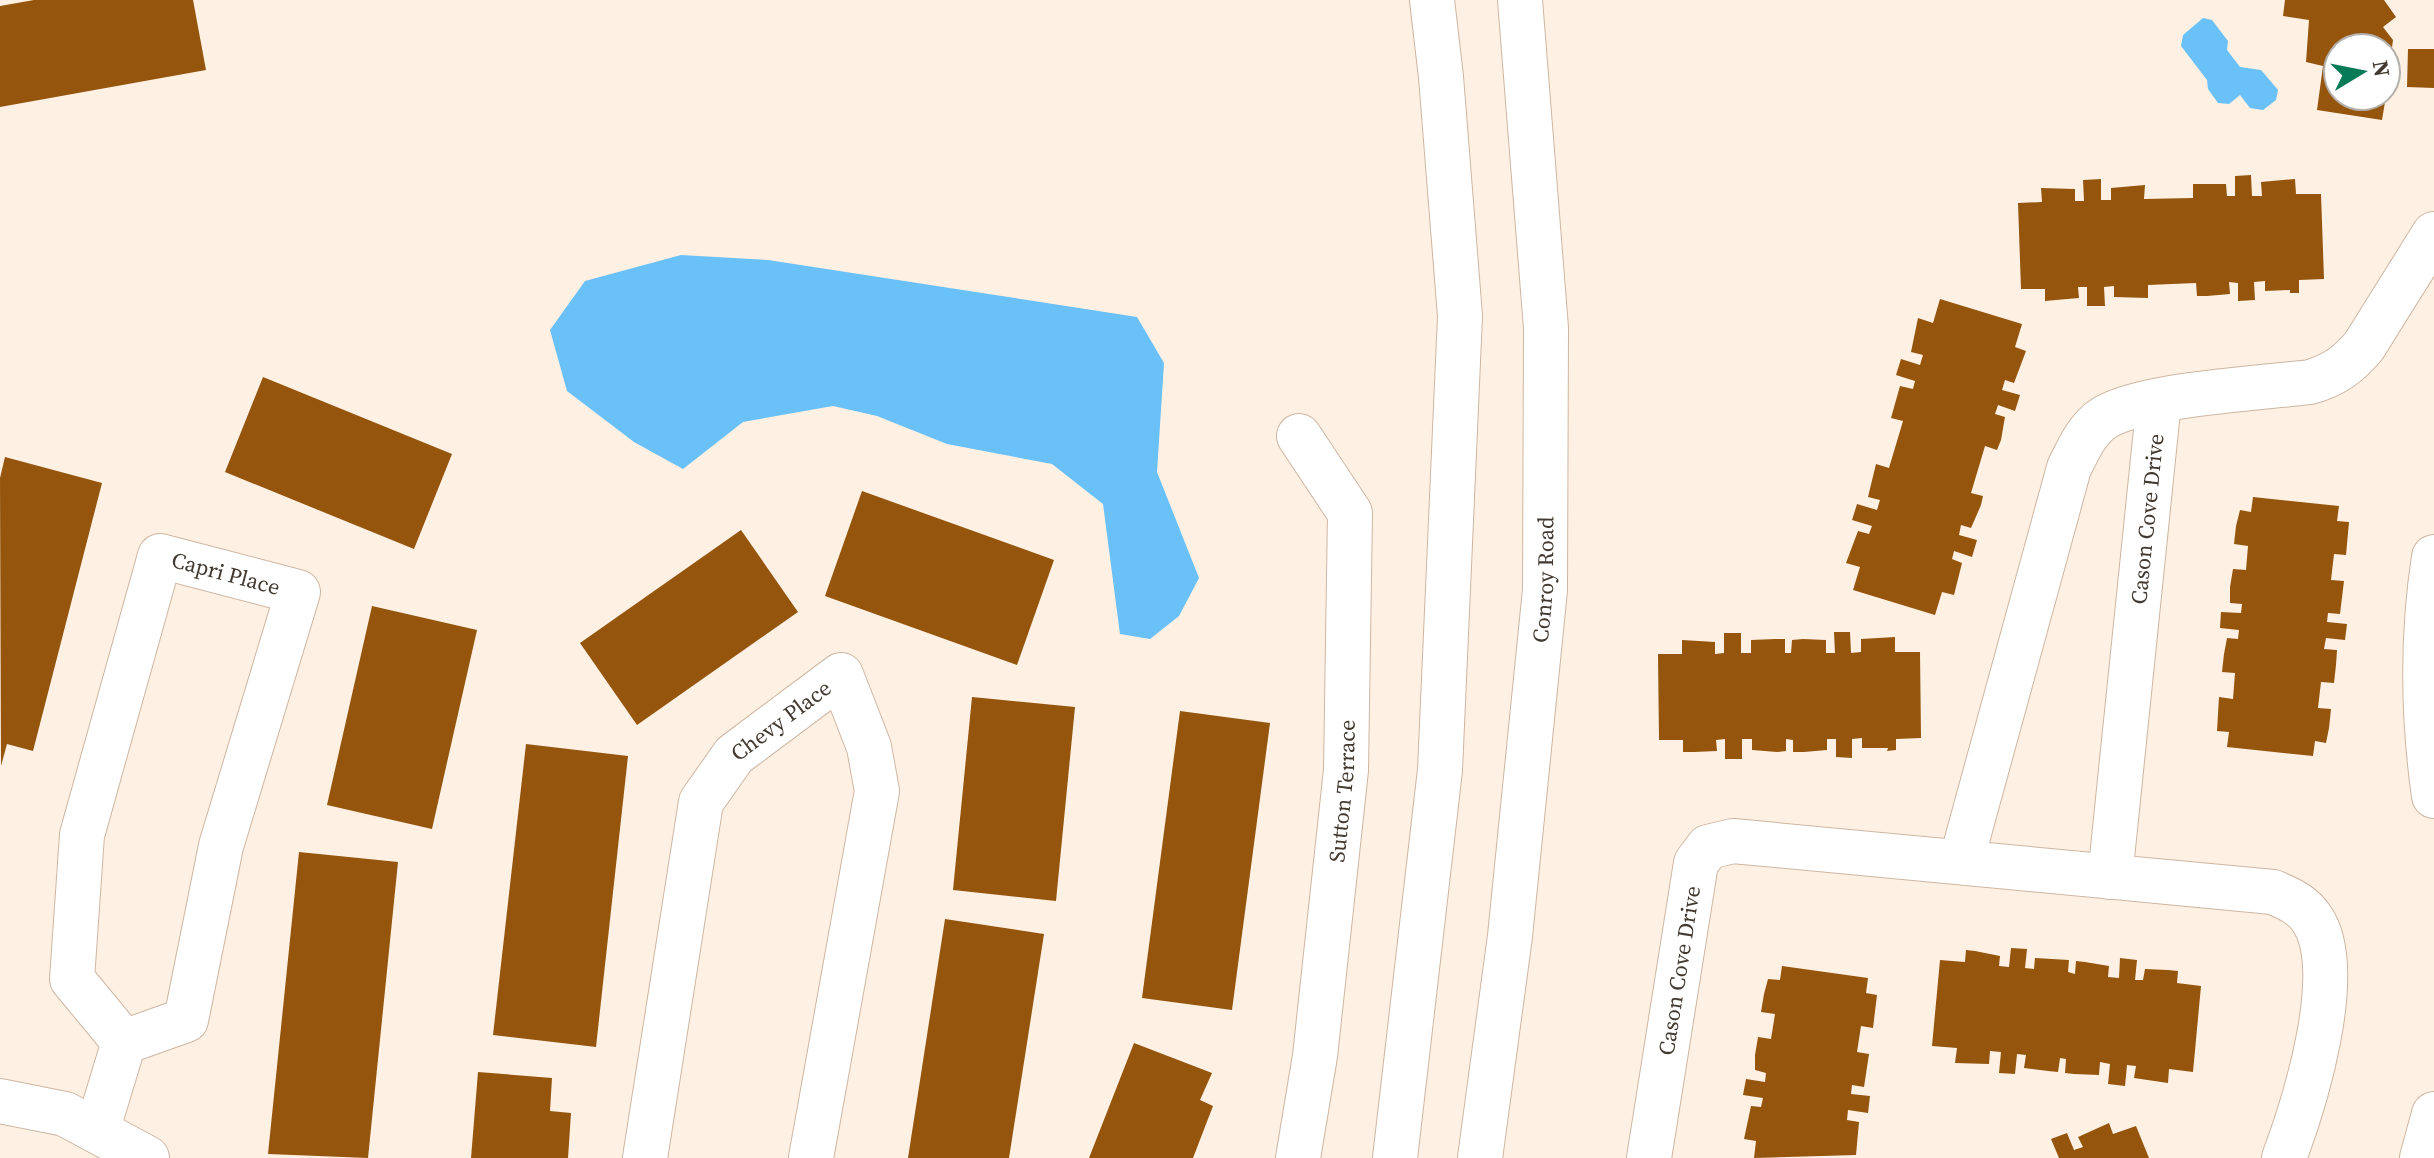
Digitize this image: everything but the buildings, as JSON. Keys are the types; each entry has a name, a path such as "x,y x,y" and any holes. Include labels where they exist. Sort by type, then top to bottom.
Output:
{"main road":[{"path":"1395,1158 1440,770 1460,316 1432,0"},
{"name":"Conroy Road","path":"1480,1158 1510,936 1545,590 1546,328 1520,0"},
{"name":"Cason Cove Drive","path":"1961,862 2069,468 2084,438 2104,419 2159,401 2310,382 2331,376 2351,362 2364,346 2434,234"},
{"name":"Cason Cove Drive","path":"2110,877 2159,401"},
{"name":"Sutton Terrace","path":"1298,1158 1315,1056 1346,770 1350,513 1299,436"},
{"name":"Capri Place","path":"160,556 298,592 221,846 186,1020 124,1042 72,979 82,835 160,556"},
{"path":"2434,557 2428,598 2426,705 2434,796"},
{"name":"Chevy Place","path":"645,1158 701,802 734,755 841,675 869,747 877,791 811,1158"},
{"name":"Cason Cove Drive","path":"1649,1158 1696,863 1708,847 1733,841 2273,892 2298,903 2314,922 2324,956 2317,1049 2305,1104 2284,1158"},
{"path":"97,1131 124,1042"},
{"path":"0,1101 65,1114 147,1158"},
{"path":"2422,1158 2434,1114"}],"water":[{"path":"2203,18 2212,20 2228,41 2227,50 2240,67 2261,70 2278,90 2276,100 2263,110 2250,108 2240,95 2229,104 2218,103 2208,89 2207,80 2181,46 2183,35"},
{"path":"681,255 768,260 1137,317 1164,363 1157,472 1199,578 1179,616 1150,639 1120,634 1103,504 1052,464 947,444 877,416 833,406 743,422 683,469 634,442 567,391 550,330 585,281"}]}
